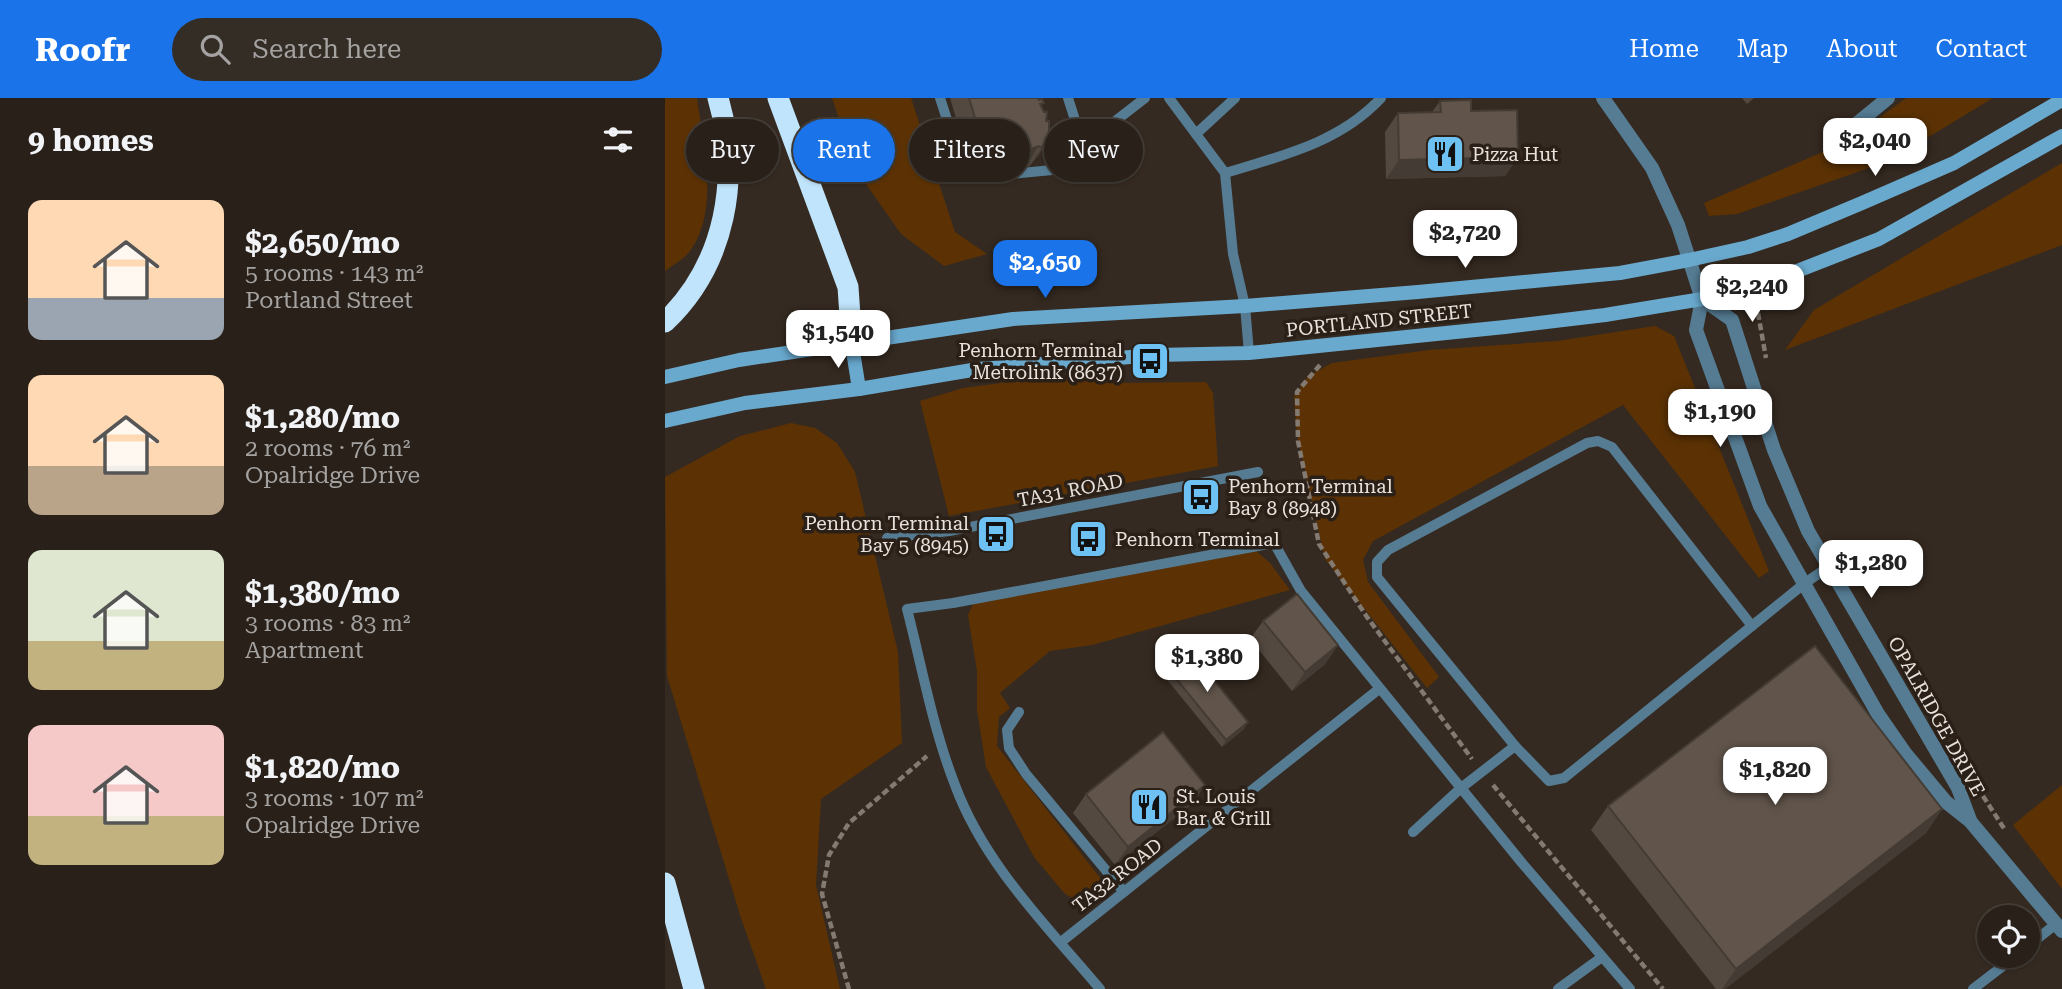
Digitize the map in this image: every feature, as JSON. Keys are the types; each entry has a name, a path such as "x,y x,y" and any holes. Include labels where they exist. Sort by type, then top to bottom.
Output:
{"highway":[{"path":"665,322 683,305 702,277 725,214 730,173 725,122 717,98"},
{"path":"779,98 848,287 852,345"},
{"path":"665,883 694,989"}],"main road":[{"name":"PORTLAND STREET","path":"665,377 739,360 1013,319 1245,306 1606,275 1689,260 1758,243 1862,203 1954,163 2062,100"},
{"name":"PORTLAND STREET","path":"665,421 745,403 859,390 978,369 1156,355 1249,353 1504,327 1605,315 1751,289 1879,239 2062,135"},
{"path":"852,345 859,390"}],"street":[{"name":"OPALRIDGE DRIVE","path":"1603,98 1652,168 1669,203 1702,299 1696,330 1760,506 1885,724 1946,802 1970,821 2059,928"},
{"path":"1854,125 1888,98"},
{"name":"OPALRIDGE DRIVE","path":"1702,299 1732,320 1786,482 1808,531 1958,788 1970,821"}],"lane":[{"path":"940,98 963,169 978,177 1044,171"},
{"path":"1068,98 1075,119"},
{"path":"1117,119 1145,98"},
{"path":"1169,98 1225,173 1233,254 1245,306 1249,353"},
{"path":"1196,134 1235,98"},
{"path":"1225,173 1307,149 1367,113 1381,98"},
{"path":"1752,626 1612,447 1598,441 1587,443 1388,550 1377,562 1377,576 1515,746 1549,781 1564,778 1752,626 1805,583 1830,566"},
{"name":"TA31 ROAD","path":"887,538 949,531 1258,472"},
{"path":"1100,989 1018,894 976,829 955,786 907,609 1274,543 1301,591 1379,689 1630,989"},
{"name":"TA32 ROAD","path":"1061,942 1379,689"},
{"path":"1020,712 1007,730 1009,748 1026,774 1124,892"},
{"path":"1413,832 1461,788 1515,746"},
{"path":"2040,939 2059,928"},
{"path":"1558,989 1602,957"},
{"path":"1973,989 2000,968"}],"path":[{"path":"1758,313 1767,364"},
{"path":"1321,365 1297,393 1299,441 1319,544 1367,617 1482,771 1663,989"},
{"path":"849,989 822,894 829,855 849,823 929,754"},
{"path":"1981,793 2008,835"}],"shaded area":[{"path":"665,98 697,98 700,119 686,119 686,182 707,182 705,216 699,235 688,254 665,271"},
{"path":"832,98 911,98 918,119 909,119 909,182 939,182 955,232 987,254 944,266 901,234 865,182 895,182 895,119 839,119"},
{"path":"1906,98 1993,98 1889,161 1737,214 1709,216 1704,203 1848,141"},
{"path":"2062,163 2062,245 1785,350 1814,310"},
{"path":"1655,326 1674,336 1769,571 1759,578 1623,405 1373,541 1363,560 1368,582 1439,677 1427,688 1325,559 1297,435 1294,397 1308,376 1332,363 1429,350 1557,341"},
{"path":"1047,377 1109,383 1206,382 1213,393 1218,466 949,516 920,401 963,388"},
{"path":"791,423 815,428 837,443 855,472 898,652 902,743 821,799 816,885 840,989 766,989 741,918 667,676 665,477 740,436"},
{"path":"1254,549 1270,563 1290,590 1092,645 1050,651 1000,693 1010,708 999,717 997,746 1101,879 1101,890 1082,902 1065,894 1034,857 986,767 977,710 977,671 968,615 976,597"},
{"path":"2062,785 2062,889 2013,825"}],"building":[{"path":"969,98 1042,99 1044,103 1040,104 1044,112 1047,112 1044,119 1044,143 1042,148 1039,146 1030,149 1030,119 975,119"},
{"path":"1471,100 1471,111 1517,110 1518,157 1399,160 1398,113 1441,112 1440,101"},
{"path":"1297,594 1338,645 1305,672 1263,621"},
{"path":"1815,646 1942,809 1736,969 1608,806"},
{"path":"1187,647 1248,722 1226,740 1165,665"},
{"path":"1163,732 1205,785 1128,847 1086,794"}],"place":[{"name":"Pizza Hut","path":"1445,154"},
{"name":"Penhorn Terminal Metrolink (8637)","path":"1150,361"},
{"name":"Penhorn Terminal Bay 8 (8948)","path":"1201,497"},
{"name":"Penhorn Terminal Bay 5 (8945)","path":"996,534"},
{"name":"Penhorn Terminal","path":"1088,539"},
{"name":"St. Louis Bar & Grill","path":"1149,807"}]}
